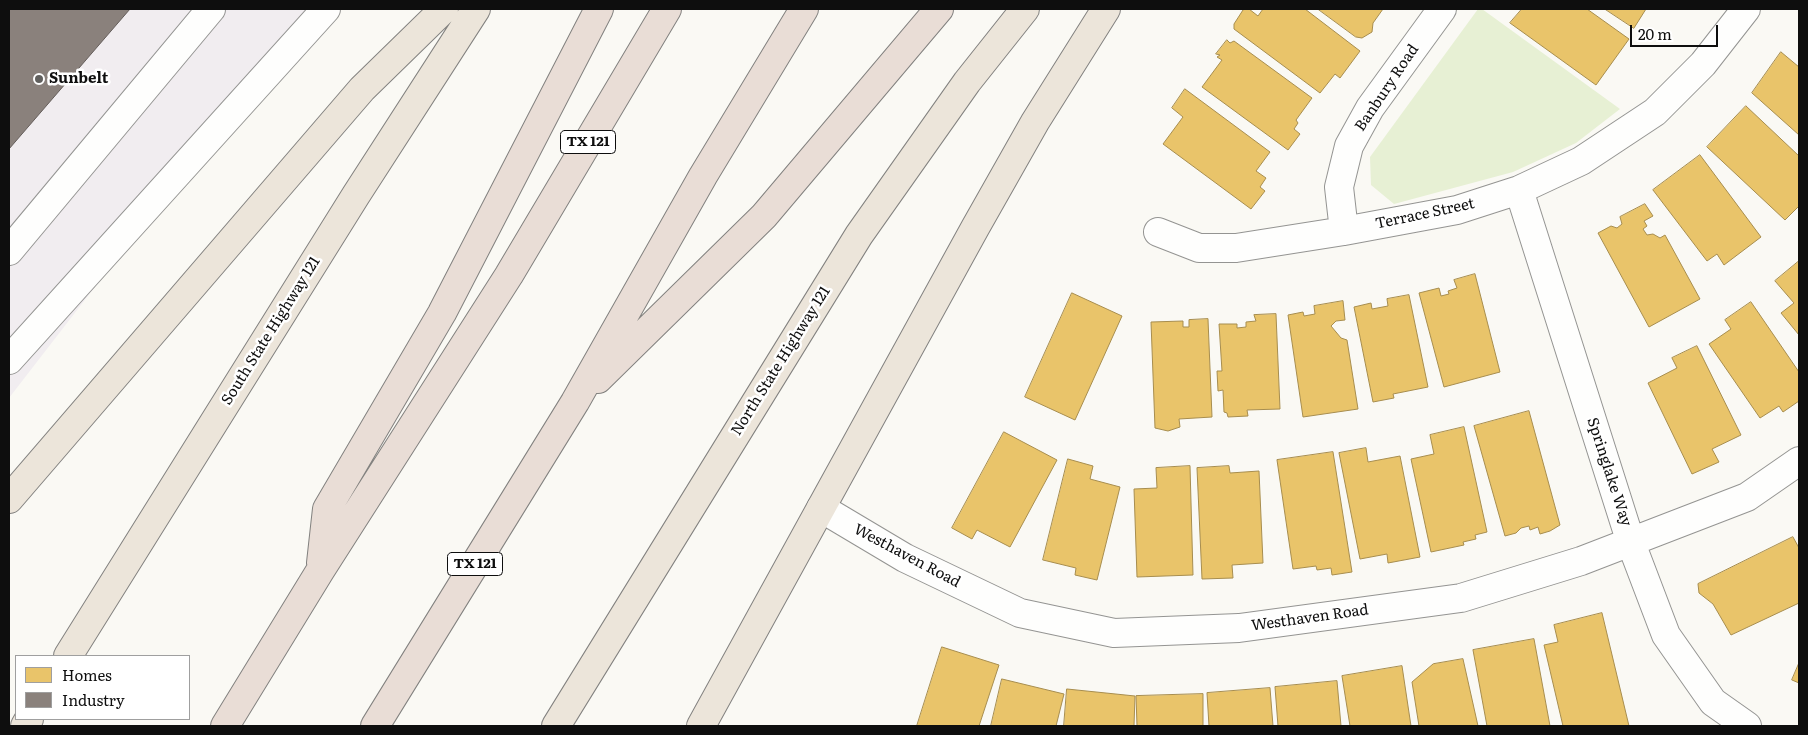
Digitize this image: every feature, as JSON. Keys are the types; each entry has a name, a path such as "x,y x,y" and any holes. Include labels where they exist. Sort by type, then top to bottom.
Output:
{"highway":[{"path":"320,571 327,509 442,313 599,9"},
{"name":"TX 121","path":"225,726 320,571 509,275 667,9"},
{"name":"TX 121","path":"375,726 575,402 703,176 804,9"},
{"path":"575,402 764,216 939,9"}],"main road":[{"path":"9,499 362,88 444,9"},
{"name":"South State Highway 121","path":"69,655 356,195 476,9"},
{"name":"North State Highway 121","path":"556,726 859,235 967,82 1025,9"},
{"path":"701,726 1021,146 1106,9"}],"street":[{"path":"9,251 211,9"},
{"path":"9,360 326,9"},
{"name":"Banbury Road","path":"1344,231 1338,187 1349,146 1370,108 1442,9"},
{"name":"Terrace Street","path":"1158,232 1199,248 1236,248 1344,231 1457,210 1519,190 1581,160 1655,112 1702,64 1746,9"},
{"name":"Springlake Way","path":"1519,190 1631,543 1666,635 1714,702 1747,726"},
{"name":"Westhaven Road","path":"821,508 906,558 1020,613 1114,633 1239,628 1461,598 1582,561 1748,497 1799,461"}],"shaded area":[{"path":"9,9 310,9 9,398"}],"green space":[{"path":"1478,9 1482,9 1620,109 1576,143 1513,172 1394,204 1371,185 1370,157"}],"building: Homes":[{"path":"1249,9 1258,16 1263,9 1305,9 1360,51 1340,78 1335,74 1320,93 1234,29 1234,24 1243,10"},
{"path":"1318,9 1383,9 1373,23 1372,32 1362,38 1356,37"},
{"path":"1522,9 1587,9 1629,39 1596,85 1510,23"},
{"path":"1605,9 1646,9 1634,28"},
{"path":"1227,40 1230,43 1234,41 1312,98 1296,120 1298,123 1294,129 1300,134 1288,150 1202,87 1222,60 1217,57 1220,55 1216,54"},
{"path":"1781,52 1799,67 1799,135 1752,93"},
{"path":"1185,89 1270,152 1256,171 1266,178 1260,187 1265,191 1251,209 1163,144 1183,117 1172,108"},
{"path":"1746,106 1799,156 1799,206 1785,220 1707,147"},
{"path":"1700,155 1761,237 1724,265 1717,254 1707,261 1653,190"},
{"path":"1645,204 1653,216 1644,221 1647,226 1643,229 1647,235 1653,234 1660,238 1665,235 1700,299 1649,327 1598,233 1611,226 1617,228 1622,224 1620,217"},
{"path":"1799,261 1799,335 1781,313 1794,303 1775,281"},
{"path":"1475,274 1500,372 1444,387 1419,293 1439,288 1441,296 1449,294 1448,291 1457,288 1454,280"},
{"path":"1072,293 1122,316 1075,420 1025,397"},
{"path":"1409,295 1428,387 1393,394 1394,398 1373,402 1354,307 1371,303 1372,309 1388,306 1387,299"},
{"path":"1343,301 1345,320 1336,321 1331,326 1341,338 1347,340 1358,409 1303,417 1288,315 1303,312 1304,316 1315,314 1314,306"},
{"path":"1751,302 1799,372 1799,401 1783,412 1779,406 1760,418 1709,344 1731,329 1725,320"},
{"path":"1276,314 1280,409 1247,410 1248,416 1228,417 1227,413 1224,412 1223,390 1218,391 1217,371 1222,371 1219,324 1237,324 1237,328 1246,327 1246,322 1256,321 1254,315"},
{"path":"1208,319 1212,417 1179,419 1180,427 1168,431 1155,428 1151,322 1183,321 1183,327 1189,327 1189,320"},
{"path":"1697,346 1741,435 1712,449 1719,462 1692,474 1648,383 1677,368 1672,358"},
{"path":"1529,411 1560,525 1540,534 1538,527 1530,530 1529,526 1505,536 1474,426"},
{"path":"1464,427 1487,532 1475,535 1476,539 1463,542 1464,545 1431,552 1411,459 1434,454 1430,435"},
{"path":"1004,432 1057,460 1010,547 977,530 972,539 952,528"},
{"path":"1366,448 1368,462 1400,456 1420,557 1388,563 1387,554 1360,559 1339,453"},
{"path":"1333,452 1352,572 1332,575 1331,568 1317,570 1316,566 1293,569 1277,460"},
{"path":"1068,459 1093,466 1090,479 1120,487 1097,580 1075,575 1076,568 1043,560"},
{"path":"1190,466 1193,575 1137,577 1134,489 1157,488 1156,468"},
{"path":"1229,466 1230,473 1259,471 1263,563 1232,565 1233,578 1202,579 1197,468"},
{"path":"1793,537 1799,548 1799,603 1731,635 1713,604 1699,593 1698,584"},
{"path":"1602,613 1629,726 1563,726 1544,645 1558,642 1554,625"},
{"path":"1534,639 1550,726 1487,726 1473,650"},
{"path":"942,647 999,665 979,726 917,726"},
{"path":"1463,659 1478,726 1419,726 1412,682 1433,664"},
{"path":"1799,663 1799,683 1792,680"},
{"path":"1402,666 1411,726 1350,726 1342,676"},
{"path":"1002,679 1064,694 1056,726 991,726"},
{"path":"1337,681 1341,726 1278,726 1275,687"},
{"path":"1270,688 1273,726 1209,726 1207,693"},
{"path":"1067,689 1135,696 1134,726 1064,726"},
{"path":"1203,694 1203,726 1137,726 1136,696"}],"building: Industry":[{"name":"Sunbelt","path":"9,9 130,9 9,149"}],"place":[{"name":"Sunbelt","path":"39,79"}]}
